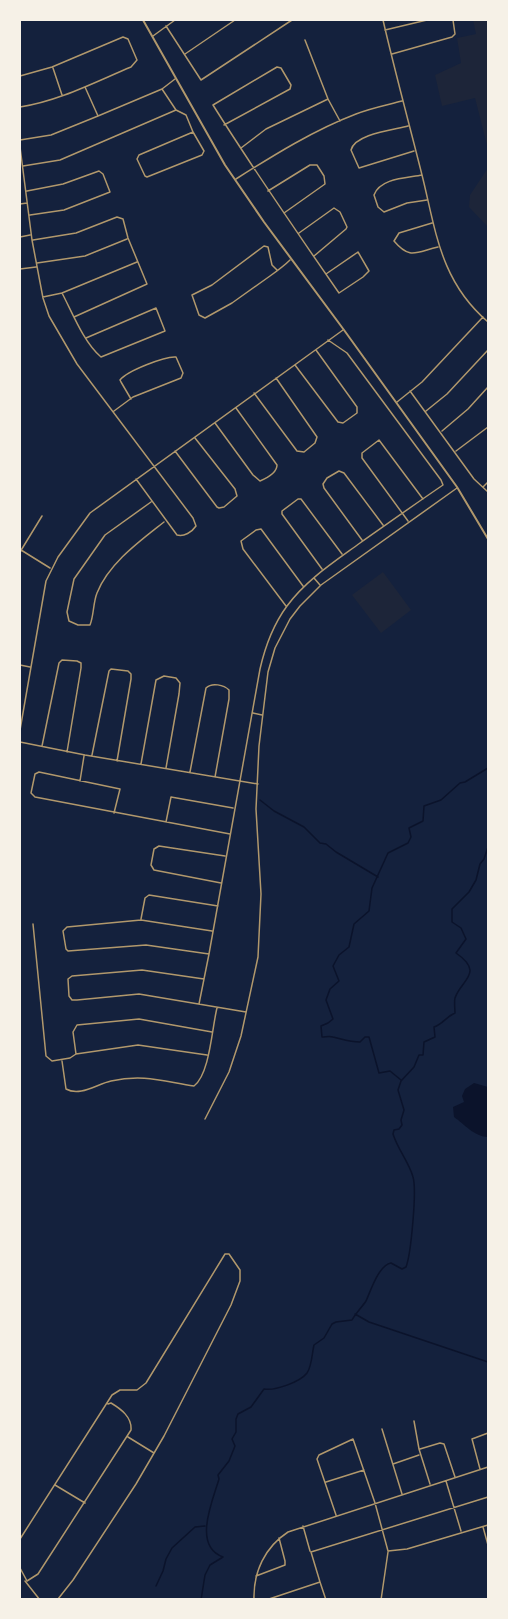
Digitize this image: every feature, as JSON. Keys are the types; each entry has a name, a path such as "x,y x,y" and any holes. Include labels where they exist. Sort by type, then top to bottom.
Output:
{"street":[{"path":"142,20 235,180 457,487 489,538"},
{"path":"152,36 175,20"},
{"path":"184,54 235,20"},
{"path":"166,26 201,80 292,20"},
{"path":"383,20 439,247 459,286 489,322"},
{"path":"385,30 428,20"},
{"path":"391,54 452,37 455,34 453,20"},
{"path":"20,76 52,67 123,37 127,38 137,62 131,67 63,96 20,107"},
{"path":"305,40 328,99 340,121"},
{"path":"52,67 63,96"},
{"path":"225,125 289,90 291,85 281,68 277,68 213,105 225,125 253,169 339,293 369,272 358,252 326,274"},
{"path":"20,140 51,135 162,89 176,79"},
{"path":"85,86 98,116"},
{"path":"162,89 176,110 186,115 204,151 202,155 145,176 137,159 139,156 194,132"},
{"path":"240,149 267,129 328,99"},
{"path":"235,180 340,121 358,113 403,101"},
{"path":"22,166 60,160 176,110"},
{"path":"409,126 362,138 354,143 351,150 358,168 415,151"},
{"path":"20,147 31,235 43,298 49,316 64,344 193,518 196,526 181,536 174,532 136,480"},
{"path":"268,191 310,165 317,165 320,168 325,184 283,213"},
{"path":"26,191 63,184 99,171 103,174 111,192 64,210 29,215"},
{"path":"422,175 387,182 379,186 374,195 378,207 384,212 407,203 428,200"},
{"path":"20,204 27,203"},
{"path":"298,234 334,208 340,212 346,229 313,256"},
{"path":"32,240 76,233 117,218 123,219 128,238 147,284 74,317"},
{"path":"432,223 399,233 394,241 409,254 439,247"},
{"path":"20,237 31,235"},
{"path":"36,263 84,256 128,238"},
{"path":"277,270 272,265 268,247 264,246 212,285 192,295 199,315 205,318 217,313 277,270 291,259"},
{"path":"43,298 62,293 138,261"},
{"path":"20,269 37,267"},
{"path":"62,293 86,338 97,355 103,358 165,331 156,308 86,338"},
{"path":"396,402 422,382 483,317"},
{"path":"258,784 20,743 21,714 43,592 51,569 87,516 194,436 344,330"},
{"path":"328,340 347,353 449,493"},
{"path":"294,364 338,422 343,423 353,417 357,412 357,407 315,349"},
{"path":"426,412 447,394 489,350"},
{"path":"114,411 131,399 181,378 183,373 176,357 166,358 125,374 121,382 131,399"},
{"path":"254,393 297,451 300,453 309,448 317,441 317,435 275,378"},
{"path":"441,432 489,387"},
{"path":"411,391 474,479 489,492"},
{"path":"214,422 253,475 260,481 268,477 275,472 277,465 236,407"},
{"path":"456,452 488,427"},
{"path":"175,450 217,507 224,507 237,496 235,489 194,436"},
{"path":"409,522 361,455 379,440 423,499"},
{"path":"363,541 324,488 323,484 327,478 339,471 345,473 383,525"},
{"path":"482,487 489,482"},
{"path":"199,1004 263,655 274,628 286,607 322,570 443,485"},
{"path":"205,1119 229,1071 241,1036 258,957 261,894 257,818 258,784 262,715 268,672 275,648 290,619 321,585 457,487"},
{"path":"322,570 281,513 298,499 302,500 343,555"},
{"path":"151,501 105,536 76,577 72,584 67,612 69,621 78,625 90,624 96,594 112,571 131,548 166,521"},
{"path":"42,516 20,551 51,569"},
{"path":"286,607 243,549 241,541 261,529 303,587"},
{"path":"314,578 321,585"},
{"path":"42,747 59,663 62,660 77,661 81,663 81,668 67,752"},
{"path":"20,665 30,667"},
{"path":"92,756 109,671 111,669 128,670 131,679 117,761"},
{"path":"140,765 156,680 164,676 176,678 180,682 166,769"},
{"path":"190,773 206,688 212,685 221,686 229,690 230,699 215,777"},
{"path":"252,713 262,715"},
{"path":"80,781 85,755"},
{"path":"114,813 120,789 39,772 35,774 31,793 35,797 114,813 230,834"},
{"path":"166,822 171,797 234,808"},
{"path":"222,883 154,870 151,863 154,849 159,846 226,856"},
{"path":"141,920 145,898 149,895 218,906"},
{"path":"209,954 146,945 68,951 63,931 67,927 141,920 213,932"},
{"path":"33,924 45,1053 52,1061 70,1059 76,1054 138,1045 207,1055"},
{"path":"204,979 142,970 72,976 68,979 69,996 72,1000 139,994 247,1012"},
{"path":"62,1061 66,1089 72,1092 123,1078 149,1077 194,1086 203,1073 217,1007"},
{"path":"76,1054 73,1032 77,1025 140,1020 212,1032"},
{"path":"20,1539 106,1404 115,1392 137,1390 146,1383 225,1254 229,1254 240,1270 240,1281 231,1305 154,1453 73,1580 58,1599 52,1599"},
{"path":"25,1580 30,1581 38,1574 130,1430 130,1420 111,1403 106,1404"},
{"path":"414,1422 420,1455 430,1485"},
{"path":"382,1429 402,1494"},
{"path":"480,1469 472,1441 474,1438 489,1433"},
{"path":"127,1436 154,1453"},
{"path":"336,1515 317,1459 319,1455 353,1438 365,1470 388,1551 381,1599"},
{"path":"419,1449 444,1444 455,1478"},
{"path":"393,1464 420,1455"},
{"path":"254,1599 255,1576 263,1558 279,1538 288,1532 489,1467"},
{"path":"325,1483 365,1470"},
{"path":"446,1480 462,1533"},
{"path":"55,1485 85,1503"},
{"path":"311,1552 489,1497"},
{"path":"388,1551 407,1549 489,1525"},
{"path":"303,1526 326,1599"},
{"path":"482,1527 489,1545"},
{"path":"255,1576 285,1565 279,1538"},
{"path":"20,1568 25,1580 40,1599"},
{"path":"266,1599 320,1582"}],"shaded area":[{"path":"473,20 488,20 488,149 475,98 442,106 435,75 461,63 457,38 476,34"},
{"path":"488,168 488,227 469,207 470,195"},
{"path":"383,572 411,610 381,633 352,595"},
{"path":"474,1083 488,1087 488,1137 474,1133 454,1117 453,1107 464,1102 462,1096 465,1089"}],"waterway":[{"path":"401,1080 390,1071 379,1073 369,1037 365,1037 360,1042 322,1037 321,1026 333,1019 326,1000 330,989 339,981 333,966 339,955 349,947 354,924 369,911 372,888 388,853 408,843 411,837 409,828 423,821 424,806 441,800 460,783 488,768"},
{"path":"260,800 274,811 304,827 320,843 326,844 378,877"},
{"path":"201,1600 205,1575 210,1565 223,1557 208,1543 207,1522 219,1479 218,1475 229,1461 235,1446 232,1439 236,1432 238,1414 251,1407 264,1389 281,1387 304,1376 310,1367 314,1345 324,1338 332,1324 352,1320 366,1301 383,1268 391,1263 402,1269 406,1267 413,1222 414,1184 411,1172 393,1134 394,1130 399,1129 402,1125 404,1110 398,1090 401,1081 414,1067 419,1055 423,1055 424,1042 435,1037 434,1027 455,1013 455,998 469,976 469,966 456,953 466,939 461,928 452,922 452,909 469,892 476,880 488,847"},
{"path":"355,1314 369,1322 488,1362"},
{"path":"156,1586 172,1548 195,1527 205,1526"}]}
